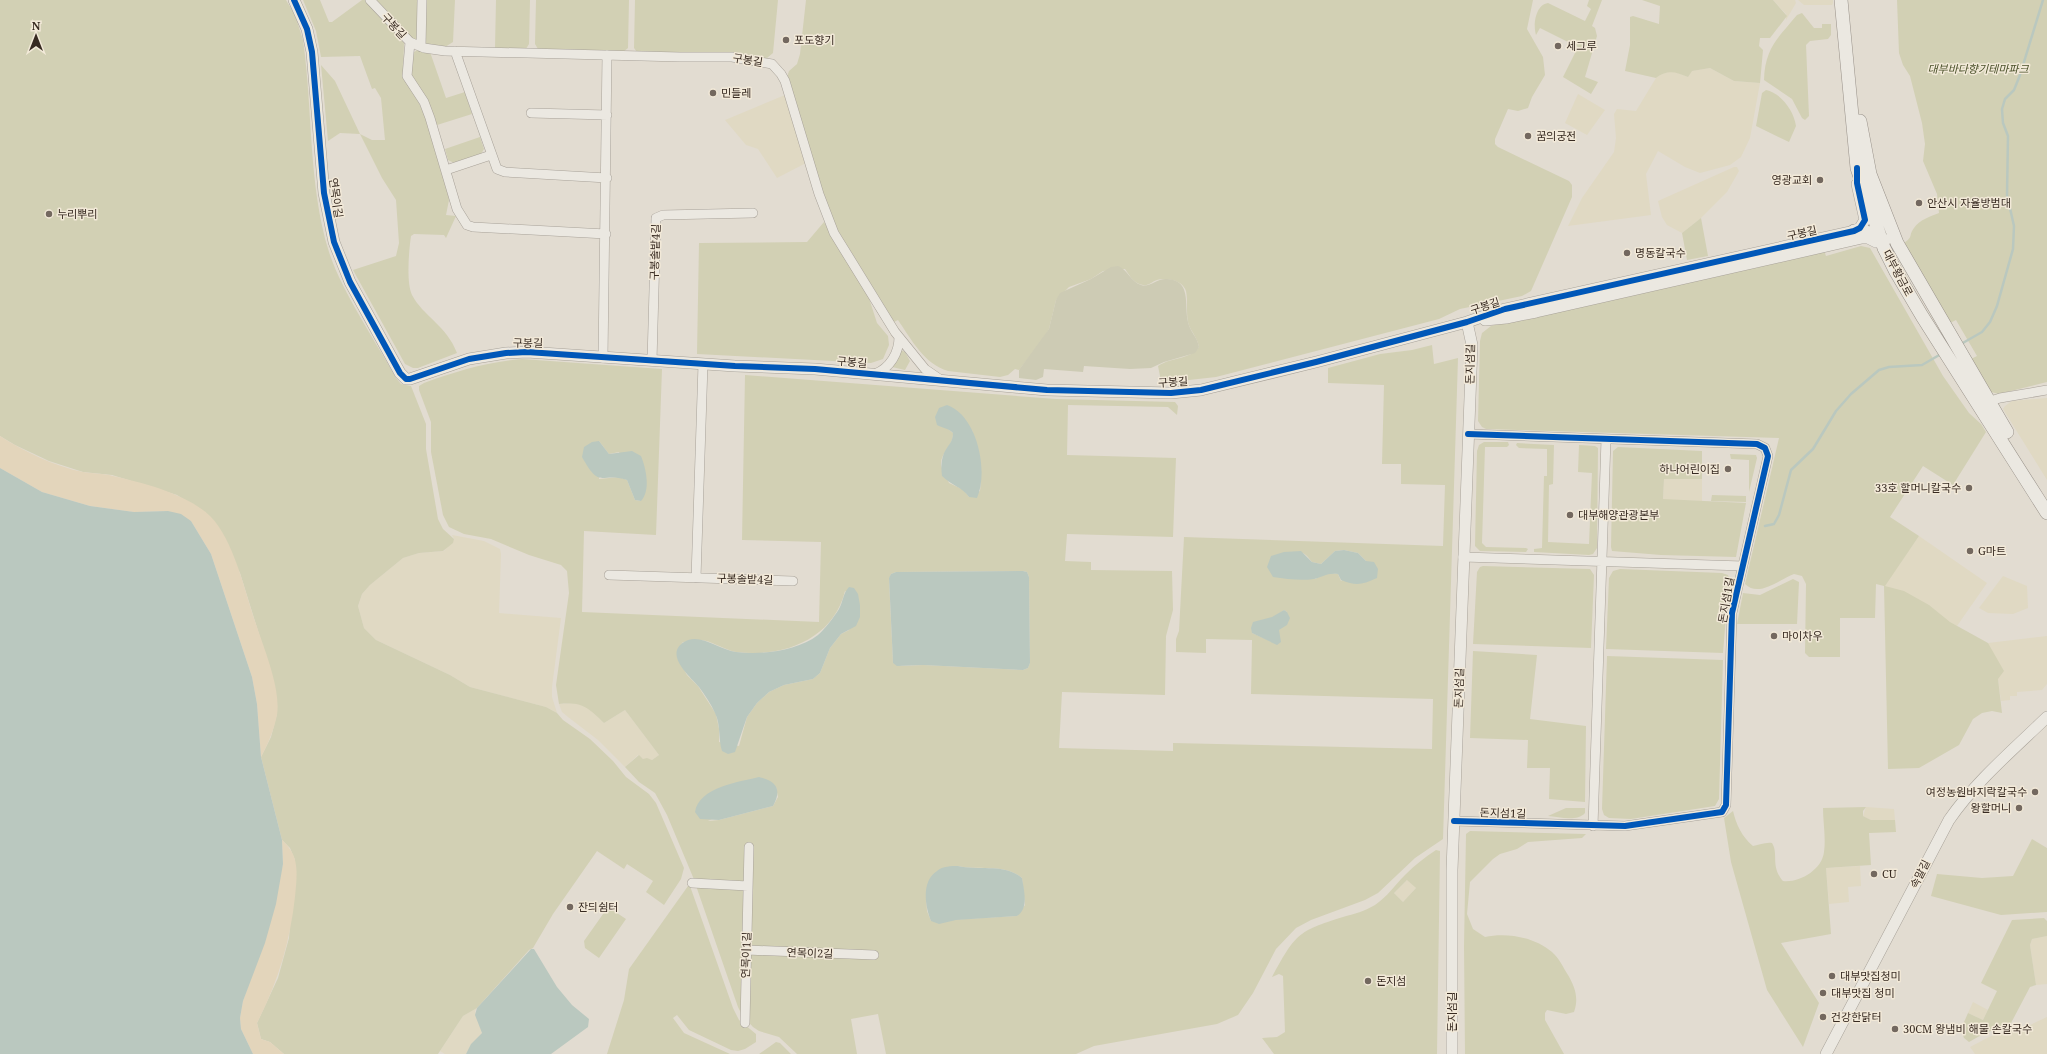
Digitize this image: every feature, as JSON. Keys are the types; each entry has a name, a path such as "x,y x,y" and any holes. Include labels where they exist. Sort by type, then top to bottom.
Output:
{"main road":[{"name":"대부황금로","path":"1841,0 1857,168 1877,236 1900,279 1934,333 1961,365 2047,513"},
{"name":"대부황금로","path":"1849,0 1863,142 1870,174 1897,243 1946,326 1961,365"},
{"path":"1877,236 1882,217 1881,203"},
{"path":"1854,236 1877,236 1892,250 1912,284 1925,292"},
{"name":"대부황금로","path":"1984,403 2047,497"}],"street":[{"name":"연목이길","path":"294,0 307,30 312,52 323,188 334,242 347,275 400,373 406,379 411,379"},
{"name":"구봉길","path":"370,0 410,42 421,47 455,51 607,56 732,57 765,62 777,68 785,81 819,194 834,233 899,337 925,369 942,381"},
{"name":"구봉길","path":"421,47 422,0"},
{"path":"410,42 407,76 424,102 455,202 465,222 470,226 606,234"},
{"path":"455,51 497,169 505,172 607,178"},
{"path":"604,358 607,178 607,56"},
{"path":"531,114 607,115"},
{"path":"446,170 491,155"},
{"path":"1854,236 1865,220 1857,183 1857,168"},
{"name":"구봉솔밭4길","path":"652,361 656,218 663,215 753,213"},
{"name":"구봉길","path":"411,379 469,359 506,353 527,352 652,361 815,369 1047,390 1152,393 1184,392 1219,386 1302,366 1467,322 1506,318 1854,236 1873,240 1877,236"},
{"name":"돈지섬길","path":"1452,1054 1451,924 1463,557 1472,344 1467,322"},
{"name":"구봉길","path":"875,374 885,369 892,361 898,350 899,337"},
{"path":"696,578 703,364"},
{"path":"1984,403 2047,390"},
{"name":"돈지섬1길","path":"1454,821 1593,826 1640,825 1720,813 1724,809 1732,613 1768,463 1768,456 1765,448 1756,444 1468,434"},
{"path":"1593,826 1606,439"},
{"name":"돈지섬1길","path":"1463,557 1743,566"},
{"name":"구봉솔밭4길","path":"609,575 793,581"},
{"name":"속말길","path":"1826,1054 1949,820 1970,792 2047,717"},
{"name":"연목이1길","path":"745,1023 749,847"},
{"path":"692,883 748,886"},
{"name":"연목이2길","path":"746,950 874,955"}],"shaded area":[{"path":"1773,0 1795,0 1796,3 1786,20 1786,14"},
{"path":"1798,0 1833,0 1833,3 1832,5 1804,5"},
{"path":"1710,68 1734,81 1760,83 1750,138 1741,157 1730,165 1700,173 1685,167 1658,151 1646,174 1651,215 1568,226 1582,198 1614,152 1616,138 1614,114 1617,109 1636,111 1656,78 1663,73 1673,71 1688,77 1691,71"},
{"path":"1578,94 1605,110 1587,135 1565,123"},
{"path":"785,95 806,163 777,178 758,149 746,145 725,120"},
{"path":"1737,167 1739,171 1727,192 1701,218 1682,233 1667,225 1662,217 1658,201"},
{"path":"1118,266 1135,281 1144,286 1163,279 1175,280 1180,284 1184,289 1190,329 1197,340 1199,347 1195,353 1164,362 1151,368 1130,369 1084,366 1083,372 1044,369 1043,377 1036,380 1019,378 1019,370 1049,329 1056,300 1060,293 1091,279 1111,267"},
{"path":"2047,398 2047,480 2003,409 2012,401"},
{"path":"947,405 957,411 966,420 978,445 982,473 977,498 969,497 942,476 943,456 951,441 953,433 937,425 935,417 939,408"},
{"path":"599,441 609,454 632,451 641,456 645,467 647,485 641,501 635,500 627,480 611,477 597,477 588,467 582,457 584,447 592,442"},
{"path":"0,468 42,492 90,506 134,512 168,511 181,514 191,521 211,554 252,677 257,704 261,757 282,840 283,864 276,904 265,943 243,1001 240,1018 241,1029 253,1054 0,1054"},
{"path":"1664,479 1702,479 1702,501 1663,500"},
{"path":"452,535 484,541 500,549 499,613 561,618 552,687 552,697 557,713 546,707 470,687 450,675 376,640 364,628 358,606 362,594 370,585 403,558 419,553 444,551 454,539"},
{"path":"1919,536 1987,583 1957,626 1884,586"},
{"path":"1344,550 1358,553 1366,561 1374,562 1378,569 1377,578 1359,584 1341,580 1338,574 1327,575 1309,580 1288,579 1273,577 1267,567 1271,556 1284,552 1301,551 1312,562 1321,564 1335,551"},
{"path":"896,572 1027,572 1029,577 1030,663 1028,668 1023,670 923,665 897,666 893,663 889,578 891,574"},
{"path":"2003,576 2027,586 2028,608 2013,614 1988,613 1979,608"},
{"path":"849,587 854,588 858,594 860,617 856,626 841,634 830,648 820,673 813,679 784,685 769,692 757,703 747,717 735,752 728,754 722,751 718,722 715,713 699,687 681,666 676,653 678,647 690,639 703,640 730,651 746,653 779,651 800,645 818,635 832,619 839,609 845,592"},
{"path":"1284,610 1290,618 1287,625 1279,630 1281,642 1277,645 1252,633 1251,628 1253,622 1272,617"},
{"path":"2047,636 2047,684 2042,690 2017,692 2017,696 2010,696 2010,700 2001,701 1998,679 1988,643"},
{"path":"574,703 586,706 604,723 625,710 659,755 652,760 643,759 638,755 625,767 598,740 562,712 559,704"},
{"path":"759,777 770,781 776,787 777,795 773,806 719,820 700,819 695,812 698,804 712,791 731,784"},
{"path":"1866,807 1894,809 1895,820 1871,820 1863,816"},
{"path":"958,866 1008,870 1022,878 1025,899 1021,913 1017,916 956,920 939,924 931,921 926,901 926,887 928,881 939,869"},
{"path":"1860,866 1861,886 1848,887 1849,902 1829,904 1826,868"},
{"path":"1408,879 1416,888 1403,902 1394,893"},
{"path":"2047,936 2047,984 2036,985 2030,945 2032,939"},
{"path":"531,949 534,949 557,987 572,1005 589,1019 588,1027 551,1054 466,1054 471,1044 482,1033 475,1015 477,1008"},
{"path":"1973,1002 1988,1010 1983,1020 1968,1013"},
{"path":"477,1008 475,1011 482,1033 466,1054 445,1054 440,1051 463,1016"},
{"path":"2047,1017 2047,1054 1975,1054 1970,1047 1991,1036 2028,1026"}],"green space":[{"path":"0,0 286,0 295,15 303,40 317,200 329,252 350,299 396,378 401,384 411,386 426,424 426,449 438,519 443,529 454,539 453,543 443,551 419,553 403,558 370,585 362,594 358,606 364,628 376,640 450,675 470,687 546,707 557,713 563,720 590,739 613,761 626,777 649,794 656,803 684,868 681,879 664,905 646,892 653,881 627,864 624,869 597,851 553,914 533,948 529,950 477,1008 463,1016 438,1054 284,1054 270,1042 261,1039 257,1023 278,978 289,938 295,860 290,848 282,840 261,757 271,737 277,714 272,676 240,573 210,517 177,495 112,475 83,472 49,461 0,436"},
{"path":"303,0 320,0 329,22 332,22 362,0 365,0 404,43 403,77 418,101 428,122 441,162 449,200 446,215 456,216 446,238 444,235 414,234 411,236 409,282 412,295 422,309 441,328 453,344 457,353 418,368 413,368 405,364 353,270 396,256 399,243 396,200 382,178 360,134 372,140 385,140 381,98 375,88 372,89 360,56 321,57 316,31"},
{"path":"375,0 455,0 453,42 445,47 414,41"},
{"path":"496,0 530,0 529,44 526,49 495,48"},
{"path":"536,0 629,0 628,48 623,52 538,49 535,44"},
{"path":"635,0 778,0 773,53 767,58 724,53 637,52 634,48"},
{"path":"806,0 1533,0 1527,29 1543,57 1545,75 1532,97 1528,108 1518,111 1508,109 1495,139 1495,144 1498,147 1569,181 1572,185 1572,197 1531,291 1522,296 1460,309 1439,319 1216,377 1162,383 1158,366 1191,354 1199,347 1188,322 1187,295 1184,287 1178,282 1169,279 1161,279 1147,285 1143,285 1132,279 1125,269 1103,271 1091,279 1069,287 1056,300 1049,329 1044,338 1019,370 1015,369 1008,375 1000,377 948,371 939,368 925,357 913,343 898,320 894,322 831,219 787,77 789,71 797,64 800,54"},
{"path":"1589,0 1602,0 1592,26 1595,28 1597,36 1585,77 1598,82 1591,94 1563,77 1578,47 1540,28 1536,35 1535,31 1536,16 1540,8 1544,5 1548,3 1585,21 1591,9 1587,6"},
{"path":"1642,0 1773,0 1787,16 1770,38 1760,38 1759,46 1763,50 1760,83 1734,81 1710,68 1692,71 1688,77 1668,72 1656,78 1625,71 1630,45 1630,17 1633,16 1659,24 1660,6"},
{"name":"대부바다향기테마파크","path":"1897,0 2047,0 2047,382 1999,394 1991,392 1971,359 1977,356 1956,320 1950,323 1904,243 1909,239 1916,225 1939,213 1937,194 1923,161 1925,144 1922,123 1910,76 1903,65 1899,53"},
{"path":"1802,13 1814,28 1822,28 1822,24 1831,24 1831,35 1828,39 1810,41 1806,45 1809,116 1805,120 1802,118 1792,99 1764,80 1765,69 1770,51 1778,37 1797,15"},
{"path":"417,50 430,52 446,98 465,92 472,114 437,125 411,75 412,54"},
{"path":"321,65 335,81 360,134 340,133 328,141"},
{"path":"1766,90 1782,99 1793,114 1796,126 1789,142 1756,126 1762,93"},
{"path":"480,137 484,149 481,154 454,163 448,160 445,149"},
{"path":"1701,218 1708,256 1687,260 1682,233"},
{"path":"824,222 868,295 877,323 888,336 889,345 883,359 871,363 697,354 699,243 807,242"},
{"path":"1861,246 1870,248 1943,376 1969,413 1981,424 1986,432 1953,485 1923,466 1890,517 1919,536 1885,586 1904,591 1929,605 1950,622 1988,643 2004,671 1998,679 2002,713 1992,711 1982,713 1973,719 1959,745 1919,768 1888,769 1884,586 1876,584 1875,618 1840,618 1840,657 1809,657 1805,653 1806,584 1802,576 1794,574 1770,586 1757,589 1751,588 1745,584 1779,438 1486,429 1482,427 1478,421 1480,341 1482,333 1491,326 1824,250 1826,256"},
{"path":"1432,345 1434,364 1458,358 1443,839 1415,858 1378,893 1365,900 1311,920 1296,928 1276,949 1253,993 1238,1015 1217,1024 1094,1046 1076,1054 886,1054 878,1014 851,1019 857,1054 797,1054 779,1037 759,1031 753,1027 742,1015 738,1007 693,877 667,815 655,793 639,782 625,767 639,755 643,759 647,758 652,760 659,755 625,710 604,723 589,709 574,704 559,704 556,685 569,593 567,571 561,565 529,555 491,539 464,534 449,527 443,515 431,452 431,422 419,390 419,386 424,383 460,371 497,362 522,359 662,369 656,535 584,531 582,612 819,622 821,542 742,540 745,375 1056,399 1175,402 1178,406 1177,415 1168,407 1068,405 1067,455 1176,458 1173,537 1067,534 1065,561 1091,562 1091,570 1172,571 1173,610 1166,636 1165,695 1062,692 1059,748 1173,751 1173,743 1432,749 1433,699 1251,694 1252,640 1206,639 1206,653 1176,652 1176,639 1179,631 1184,537 1443,546 1445,485 1401,484 1401,464 1382,464 1384,385 1328,383 1328,368 1380,354 1412,350","holes":["948,429 972,430 979,460 981,483 980,491 969,497 964,490 949,483 942,469 941,461 953,437 953,433","599,441 609,454 619,452 641,501 635,500 627,480 619,477 599,479","1344,550 1358,553 1366,561 1341,581 1338,574 1327,573 1315,579 1284,552 1300,552 1306,555 1312,562 1321,564 1335,551","896,572 1027,572 1029,577 1030,663 1028,668 1023,670 923,665 902,666 893,663 889,579 891,574","845,591 860,605 849,630 841,634 830,648 820,673 813,679 784,685 769,692 757,703 747,717 739,746 719,742 719,729 716,714 698,686 687,675 677,657 678,649 683,642 701,640 736,652 771,652 788,648 803,642 817,633 829,622 839,608","1284,610 1287,612 1279,630 1277,644 1252,633","776,787 778,797 773,806 719,820 708,821","958,866 1008,870 1022,878 1025,905 1017,916 931,921 927,911 926,898"]},
{"path":"901,350 905,352 910,361 905,370 892,367"},
{"path":"1484,442 1508,442 1509,445 1507,447 1485,447 1482,543 1486,547 1526,548 1528,549 1526,552 1480,551 1475,546 1477,451 1479,445"},
{"path":"1517,443 1554,445 1553,484 1549,485 1548,542 1589,544 1592,473 1578,472 1579,445 1595,446 1598,448 1597,548 1593,554 1534,552 1534,549 1542,548 1544,476 1547,476 1547,449 1519,448 1516,445"},
{"path":"1618,447 1702,451 1702,479 1664,479 1663,499 1746,503 1736,557 1661,555 1612,551 1613,451"},
{"path":"1730,454 1756,455 1757,458 1749,492 1749,460 1731,459"},
{"path":"1712,495 1746,496 1746,502 1711,501"},
{"path":"1480,567 1590,569 1594,575 1591,648 1473,644 1477,572"},
{"path":"1620,569 1722,573 1728,575 1731,582 1727,604 1723,653 1606,649 1609,578 1613,571"},
{"path":"1793,579 1799,582 1797,624 1737,624 1743,593 1760,595"},
{"path":"1473,651 1537,655 1530,719 1586,726 1585,802 1549,799 1550,768 1527,768 1528,740 1470,738"},
{"path":"1607,656 1723,660 1719,799 1715,806 1631,819 1609,818 1604,815 1602,809"},
{"path":"1866,807 1863,811 1863,816 1871,820 1895,820 1896,832 1869,833 1871,865 1826,868 1831,934 1781,943 1819,1003 1803,1047 1767,990 1731,862 1724,818 1733,811 1740,830 1753,846 1772,843 1775,851 1776,865 1779,876 1783,881 1789,881 1796,880 1809,874 1819,864 1822,858 1825,841 1823,808"},
{"path":"1566,808 1585,808 1585,813 1582,816 1573,818 1548,816"},
{"path":"1470,831 1586,834 1582,838 1528,842 1517,849 1500,854 1470,882 1467,914 1473,929 1485,937 1502,935 1520,937 1529,939 1545,947 1554,954 1570,979 1576,997 1574,1012 1566,1014 1547,1010 1545,1013 1545,1020 1564,1054 1465,1054 1464,946 1466,834"},
{"path":"2032,839 2047,848 2047,912 2001,915 1931,896 1937,874 1982,878 2013,876"},
{"path":"1436,850 1440,851 1437,1054 1274,1054 1262,1038 1277,1037 1285,1032 1283,976 1279,974 1272,977 1292,943 1306,931 1316,926 1359,912 1375,905 1387,895 1420,861","holes":["1407,880 1416,888 1403,902 1394,893"]},
{"path":"688,886 690,886 733,1008 739,1020 756,1034 756,1042 745,1049 738,1051 731,1050 689,1030 677,1015 673,1018 684,1033 730,1054 607,1054 624,1000 629,969"},
{"path":"608,907 626,919 599,958 585,948 584,941"},
{"path":"2044,918 2047,921 2047,936 2032,939 2030,945 2036,985 2030,987 2010,1025 1985,1033 1969,1042 1964,1038 1961,1029 1968,1013 1983,1020 1997,991 1981,983 2012,920"},
{"path":"776,1042 780,1043 791,1054 759,1054"}],"sand":[{"path":"0,436 19,448 61,466 83,472 106,474 164,490 190,501 210,516 219,527 233,553 275,682 278,705 276,721 261,757 257,704 252,677 211,554 191,521 168,511 134,512 90,506 42,492 0,468"},
{"path":"282,840 292,852 296,865 297,874 293,914 282,962 257,1023 261,1039 270,1042 284,1054 253,1054 241,1029 240,1018 243,1001 253,972 283,864"}],"waterway":[{"path":"1961,344 1982,332 1990,322 1997,306 2013,249 2014,226 2007,195 2008,136 2003,123 2002,109 2005,99 2014,90 2020,75 2043,0"},
{"path":"1765,526 1774,524 1779,515 1791,470 1813,449 1836,411 1851,394 1879,370 1889,367 1922,365 1941,354"}],"cycle path":[{"path":"294,0 307,29 312,52 324,193 334,242 350,282 400,373 406,379 410,379 469,359 506,353 527,352 735,366 815,369 1047,390 1171,393 1201,390 1316,362 1467,322 1505,309 1854,231 1860,228 1865,220 1857,183 1857,168"},
{"path":"1454,821 1625,826 1722,812 1726,805 1732,613 1768,456 1765,448 1757,444 1468,434"}],"place":[{"name":"포도향기","path":"786,40"},
{"name":"세그루","path":"1558,46"},
{"name":"민들레","path":"713,93"},
{"name":"꿈의궁전","path":"1528,136"},
{"name":"영광교회","path":"1820,180"},
{"name":"안산시 자율방범대","path":"1919,203"},
{"name":"누리뿌리","path":"49,214"},
{"name":"명동칼국수","path":"1627,253"},
{"name":"하나어린이집","path":"1728,469"},
{"name":"33호 할머니칼국수","path":"1969,488"},
{"name":"대부해양관광본부","path":"1570,515"},
{"name":"G마트","path":"1970,551"},
{"name":"마이차우","path":"1774,636"},
{"name":"여정농원바지락칼국수","path":"2035,792"},
{"name":"왕할머니","path":"2019,808"},
{"name":"CU","path":"1874,874"},
{"name":"잔듸쉼터","path":"570,907"},
{"name":"대부맛집청미","path":"1832,976"},
{"name":"돈지섬","path":"1368,981"},
{"name":"대부맛집 청미","path":"1823,993"},
{"name":"건강한닭터","path":"1823,1017"},
{"name":"30CM 왕냄비 해물 손칼국수","path":"1895,1029"}]}
